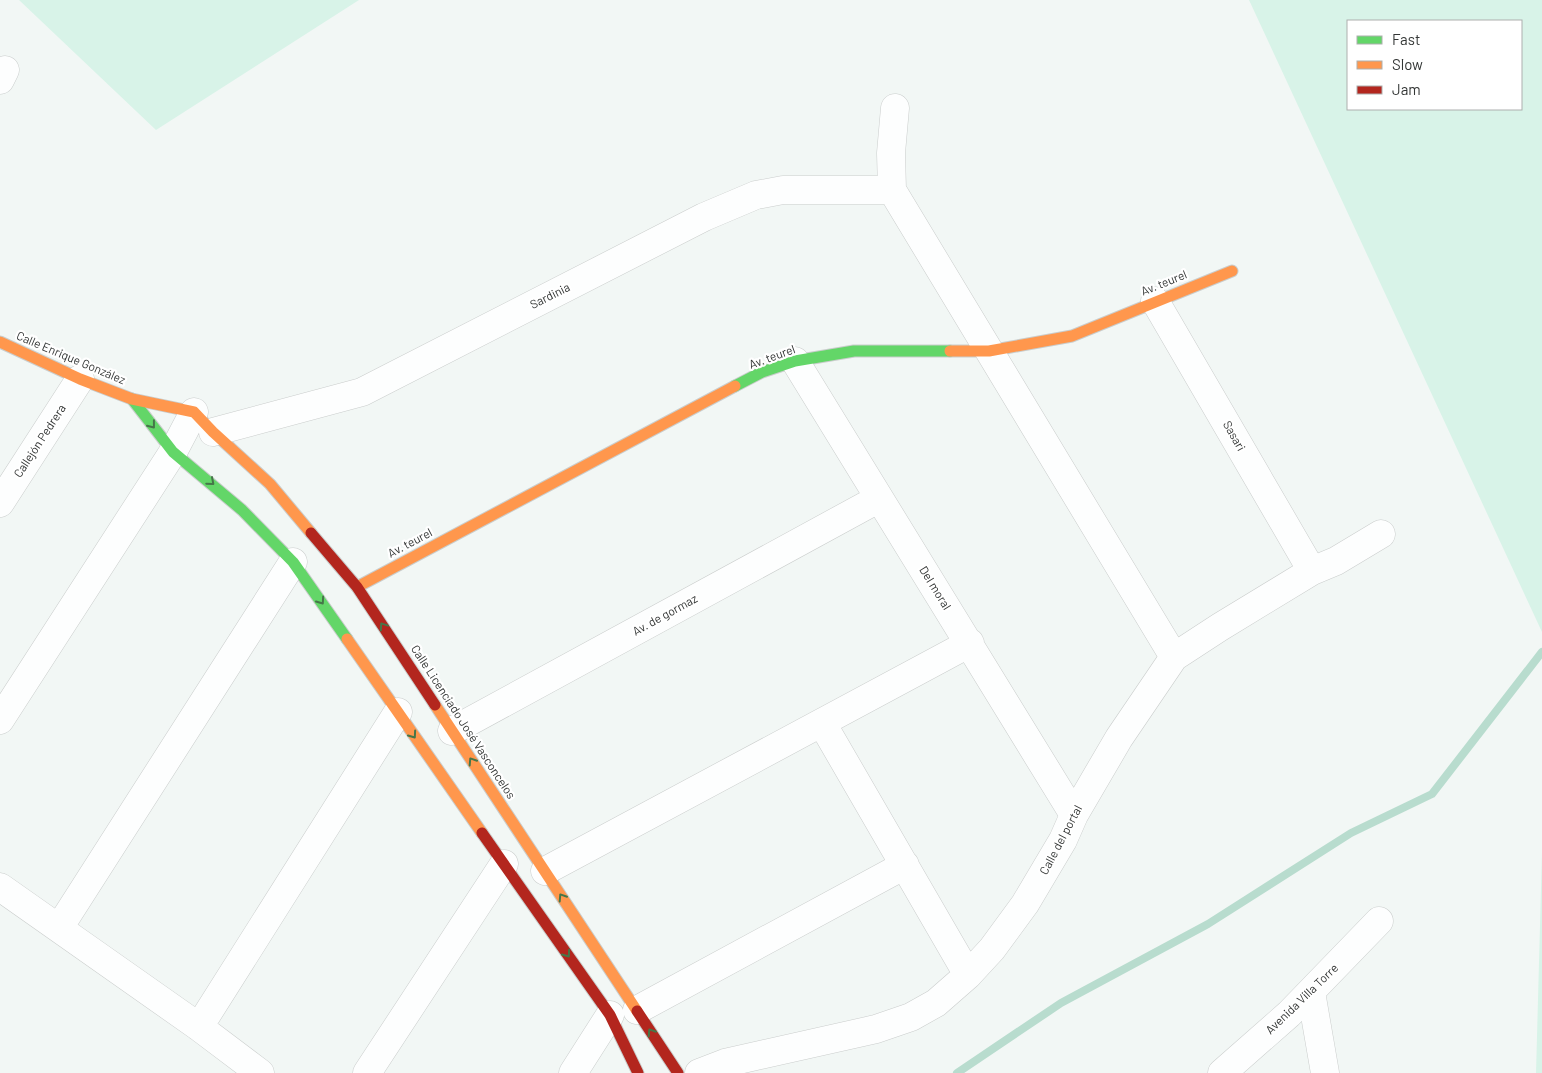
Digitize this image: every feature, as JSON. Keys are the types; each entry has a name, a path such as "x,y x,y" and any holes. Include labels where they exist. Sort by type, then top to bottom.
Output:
{"street":[{"path":"895,108 891,153 892,190 1174,657"},
{"name":"Sardinia","path":"213,432 362,392 704,217 756,195 783,190 892,190"},
{"name":"Av. teurel","path":"357,587 762,372 795,361 854,351 989,351 1072,336 1232,271"},
{"name":"Sasari","path":"1155,301 1312,571"},
{"name":"Calle Enrique González","path":"0,342 80,379 132,399 194,412"},
{"name":"Del moral","path":"795,361 878,499 970,643 1074,815"},
{"name":"Callejón Pedrera","path":"0,503 80,379"},
{"path":"132,399 173,452 242,510 293,562 610,1015 638,1073"},
{"path":"0,720 173,452 194,412"},
{"name":"Calle Licenciado José Vasconcelos","path":"194,412 270,484 357,587 678,1073"},
{"name":"Av. de gormaz","path":"452,731 878,499"},
{"name":"Calle del portal","path":"699,1073 725,1063 876,1029 911,1017 936,1003 968,975 992,949 1025,904 1063,840 1074,815 1119,738 1174,657 1312,571 1336,561 1381,534"},
{"path":"59,928 293,562"},
{"path":"545,871 970,643"},
{"path":"199,1028 398,712"},
{"path":"822,723 968,975"},
{"path":"367,1073 504,864"},
{"path":"637,1010 905,865"},
{"path":"0,887 260,1073"},
{"name":"Avenida Villa Torre","path":"1222,1073 1311,992 1379,921"},
{"path":"1311,992 1325,1073"},
{"path":"573,1073 610,1015"}],"green space":[{"path":"19,0 359,0 156,130"},
{"path":"1249,0 1542,0 1542,632"},
{"path":"1542,852 1542,1073 1536,1073"}],"waterway":[{"path":"957,1073 1061,1003 1208,924 1351,833 1432,794 1542,652"}],"traffic: fast":[{"path":"735,386 762,372 795,361 854,351 950,351"},
{"path":"132,399 173,452 242,510 293,562 347,639"}],"traffic: slow":[{"path":"950,351 989,351 1072,336 1232,271"},
{"path":"0,342 80,379 132,399 194,412 270,484 311,533"},
{"path":"357,587 735,386"},
{"path":"347,639 482,833"},
{"path":"435,705 637,1011"}],"traffic: jam":[{"path":"311,533 357,587 435,705"},
{"path":"482,833 610,1015 638,1073"},
{"path":"637,1011 678,1073"}]}
